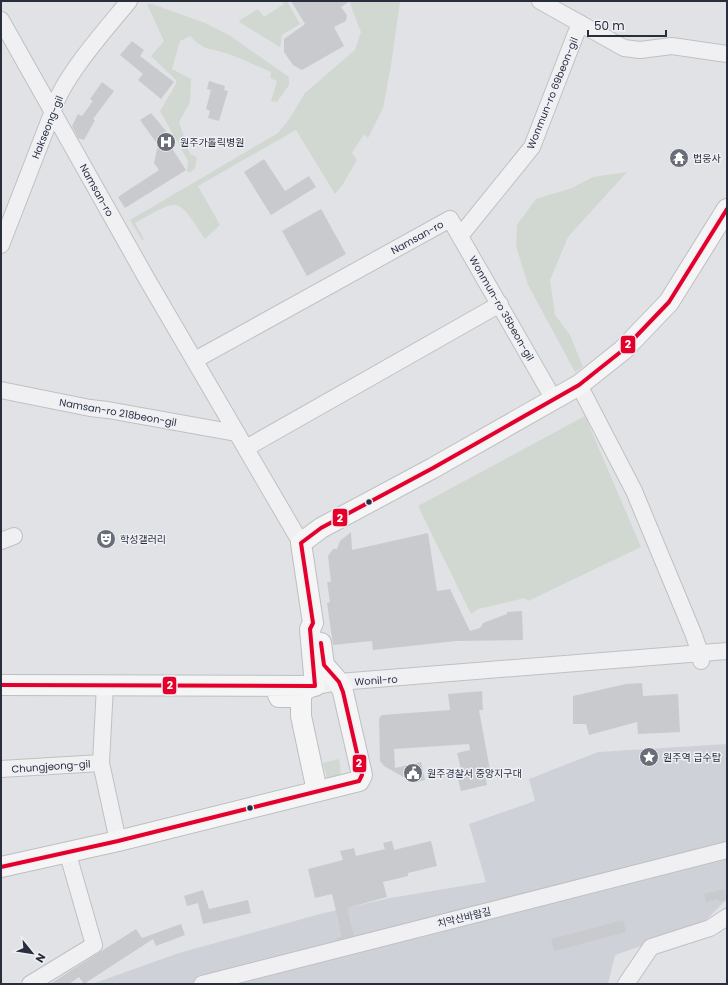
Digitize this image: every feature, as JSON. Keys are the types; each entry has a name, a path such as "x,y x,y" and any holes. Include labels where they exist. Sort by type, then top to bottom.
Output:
{"main road":[{"path":"317,791 301,716 308,691 310,629 313,623 301,543 321,528 434,468 553,398 579,385 623,350 669,302 727,209"},
{"path":"1,867 67,851 118,841 362,779 341,687 324,665 319,628 313,623"},
{"path":"1,685 273,686 308,691"}],"street":[{"name":"Hakseong-gil","path":"1,245 53,110 56,98 129,1"},
{"name":"Wonmun-ro 69beon-gil","path":"540,1 624,48 640,50 672,46 727,54"},
{"name":"Namsan-ro","path":"1,20 126,242 301,543"},
{"name":"Wonmun-ro 69beon-gil","path":"460,236 532,147 580,23"},
{"name":"Namsan-ro","path":"195,360 450,219"},
{"name":"Wonmun-ro 35beon-gil","path":"450,219 553,398"},
{"path":"246,448 500,304"},
{"path":"579,385 634,491 701,657"},
{"name":"Namsan-ro 218beon-gil","path":"1,390 90,408 236,433"},
{"name":"Wonil-ro","path":"341,687 374,689 701,657 727,651"},
{"name":"Wonil-ro","path":"341,687 531,668 701,657 727,660"},
{"path":"105,685 101,763 118,841"},
{"path":"308,691 341,687"},
{"name":"Chungjeong-gil","path":"1,769 101,763"},
{"name":"치악산바람길","path":"202,984 727,850"},
{"path":"30,984 94,945 67,851"},
{"path":"626,984 651,946 710,928 725,920"}],"shaded area":[{"path":"283,1 287,1 300,24 282,35 280,47 239,22 258,9 264,17 284,4"},
{"path":"349,1 400,1 383,108 368,138 364,134 352,153 357,160 343,184 335,194 296,130 198,186 220,225 205,239 188,214 182,208 176,205 169,205 135,223 144,239 142,240 130,220 278,133 290,118 305,93 355,50 361,32"},
{"path":"147,4 152,4 205,23 229,35 289,77 289,85 277,102 271,101 277,81 270,78 271,72 232,55 203,47 190,36 180,41 172,69 191,79 190,102 179,122 190,154 197,157 195,168 191,172 187,172 188,161 160,111 176,84 176,80 151,56 164,41"},
{"path":"627,172 568,237 550,280 555,315 570,335 583,367 575,372 528,285 516,246 517,225 536,199 572,188 593,177"},
{"path":"585,416 641,547 528,601 525,598 478,609 471,614 418,506"},
{"path":"727,744 727,899 700,926 615,955 608,984 92,984 179,953 320,914 390,898 486,882 469,824 535,801 529,779 598,752"},
{"path":"339,759 341,775 337,779 327,778 323,763"}],"building":[{"path":"291,1 350,1 341,7 347,15 346,21 334,27 344,46 302,70 293,65 284,52 284,39 305,24"},
{"path":"132,41 144,50 140,56 174,82 161,99 138,80 143,74 120,55"},
{"path":"209,81 225,86 224,90 228,91 219,121 208,118 210,111 206,109 211,90 207,89"},
{"path":"102,82 114,91 93,119 95,120 84,140 78,138 72,126 78,114 82,116 93,101 90,99"},
{"path":"151,113 166,131 165,132 173,144 171,147 186,170 125,208 118,197 159,170 154,163 158,145 140,120"},
{"path":"264,159 285,191 309,176 316,187 271,215 244,172"},
{"path":"321,209 346,254 307,276 282,231"},
{"path":"351,532 352,550 428,533 437,591 450,589 470,631 480,628 483,623 507,614 507,612 522,611 523,640 456,641 373,650 372,641 333,645 327,603 330,602 327,582 331,582 328,556 333,549 337,549 340,541"},
{"path":"642,683 643,696 678,694 680,732 638,734 637,722 589,735 586,724 573,724 573,696 626,684"},
{"path":"482,691 483,710 479,710 490,770 484,771 487,785 461,791 458,779 461,779 459,769 461,769 457,753 470,750 469,744 394,749 395,768 421,762 425,780 414,783 384,766 380,761 379,718 382,715 450,710 448,694"},
{"path":"392,841 394,850 431,841 437,866 408,873 408,876 383,882 387,897 347,908 354,936 337,940 336,938 342,937 332,894 315,898 308,869 343,860 340,851 354,848 356,856 385,849 383,843"},
{"path":"724,889 727,900 719,902 718,899 706,902 704,894"},
{"path":"203,890 209,909 248,900 251,913 203,924 198,903 187,906 184,896"},
{"path":"623,920 626,932 554,951 551,939"},
{"path":"181,924 185,935 156,946 153,939 84,984 79,977 69,984 50,984 136,929 142,938"}],"transit line":[{"name":"2","path":"1,685 315,686 310,629 313,623 301,543 321,528 433,468 579,385 623,350 669,302 727,209"},
{"name":"2","path":"1,867 118,841 359,781 362,775 343,692 339,682 324,665 321,643"}],"place":[{"name":"원주가톨릭병원","path":"166,142"},
{"name":"법웅사","path":"679,158"},
{"name":"학성갤러리","path":"106,539"},
{"name":"원주역 급수탑","path":"649,757"},
{"name":"원주경찰서 중앙지구대","path":"413,773"}]}
